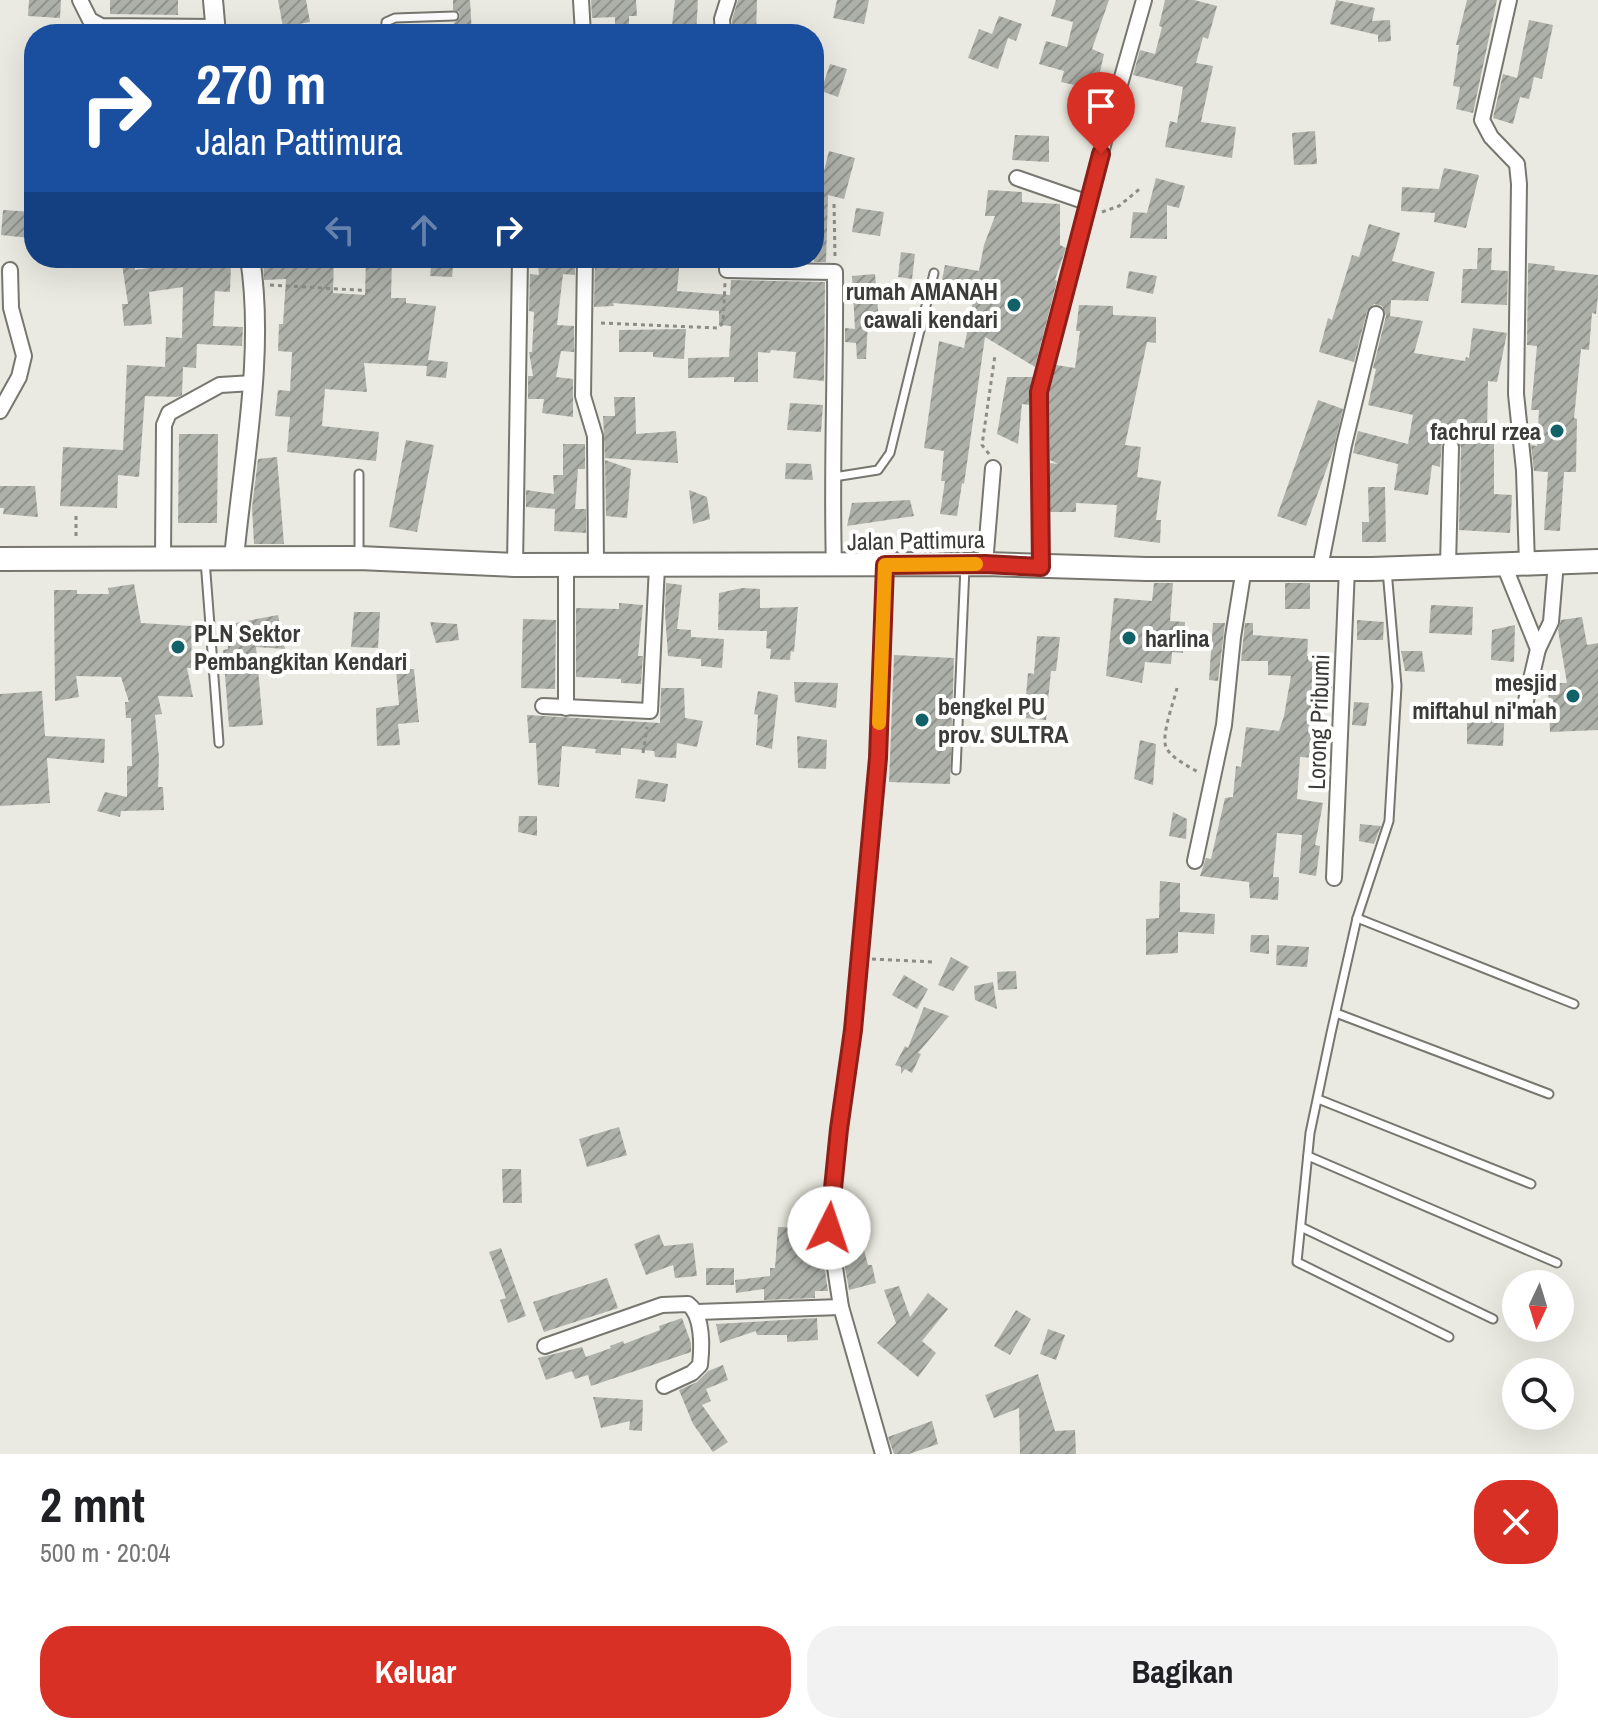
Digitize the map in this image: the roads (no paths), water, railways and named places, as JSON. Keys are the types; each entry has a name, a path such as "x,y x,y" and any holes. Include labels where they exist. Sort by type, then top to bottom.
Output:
{"highway":[{"name":"Jalan Pattimura","path":"0,559 359,558 515,565 975,564 1244,568 1386,568 1598,561"}],"main road":[{"path":"213,0 215,24"},
{"path":"234,558 253,383 252,268"}],"street":[{"path":"80,0 90,20 97,24"},
{"path":"581,0 582,24"},
{"path":"722,24 728,0"},
{"path":"1041,567 1039,392 1144,0"},
{"path":"1509,0 1482,120 1491,137 1513,159 1518,174 1516,394 1524,470 1515,564 1538,649"},
{"path":"1017,178 1087,210"},
{"path":"515,565 520,268"},
{"path":"585,268 583,396 595,436 596,564"},
{"path":"781,268 835,272 834,566"},
{"path":"0,411 19,377 24,356 11,308 10,270"},
{"path":"1320,568 1344,445 1376,314"},
{"path":"163,557 164,425 169,413 220,385 253,383"},
{"path":"1448,565 1451,447"},
{"path":"975,564 993,468"},
{"path":"1525,705 1538,649 1551,622 1556,562"},
{"path":"566,565 566,708"},
{"path":"883,1454 841,1307 829,1228 878,758 885,565"},
{"path":"543,706 650,711 657,566"},
{"path":"1195,861 1224,725 1235,618 1244,568"},
{"name":"Lorong Pribumi","path":"1334,878 1347,568"},
{"path":"545,1346 662,1305 688,1304 696,1312 700,1365 692,1373 664,1386"},
{"path":"696,1312 841,1307"}],"lane":[{"path":"386,24 395,18 454,16"},
{"path":"832,477 878,470 890,453 934,273"},
{"path":"359,474 359,558"},
{"path":"204,558 219,743"},
{"path":"956,770 975,564"},
{"path":"1386,568 1397,686 1389,821 1357,918 1318,1099 1308,1156 1297,1262 1449,1337"},
{"path":"1357,918 1574,1004"},
{"path":"1336,1013 1549,1094"},
{"path":"1318,1099 1531,1184"},
{"path":"1308,1156 1557,1263"},
{"path":"1301,1227 1493,1319"}],"place":[{"name":"rumah AMANAH cawali kendari","path":"1014,305"},
{"name":"fachrul rzea","path":"1557,431"},
{"name":"harlina","path":"1129,638"},
{"name":"PLN Sektor Pembangkitan Kendari","path":"178,647"},
{"name":"mesjid miftahul ni'mah","path":"1573,696"},
{"name":"bengkel PU prov. SULTRA","path":"922,720"}]}
